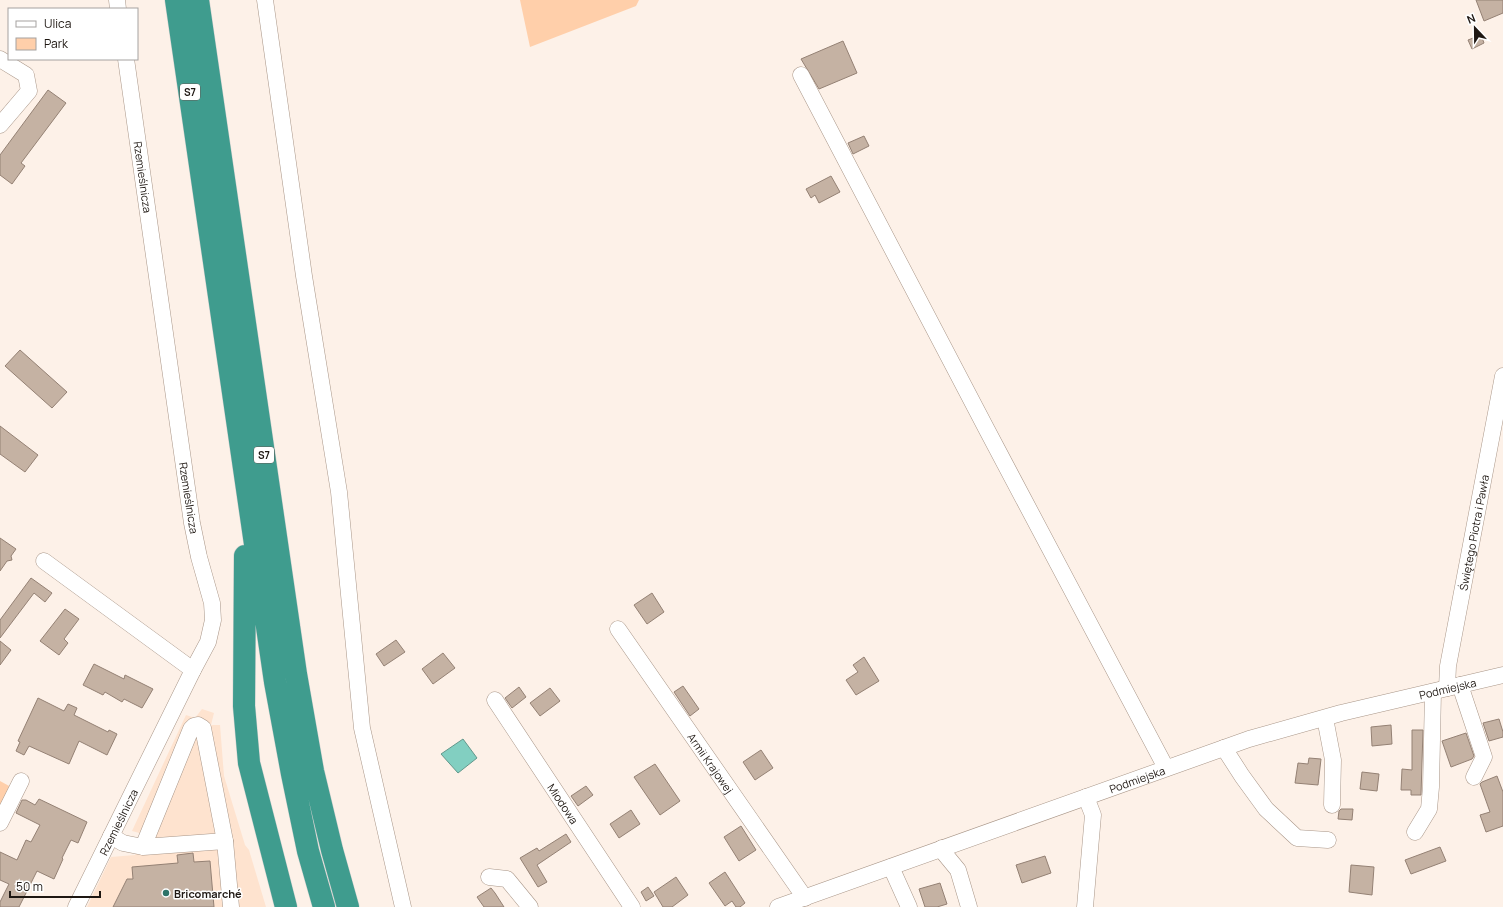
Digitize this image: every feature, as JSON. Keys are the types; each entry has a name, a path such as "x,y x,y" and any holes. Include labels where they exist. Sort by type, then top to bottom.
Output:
{"highway":[{"name":"S7","path":"176,0 275,682 308,851 324,907"},
{"name":"S7","path":"198,0 296,674 313,771 332,850 348,907"},
{"path":"245,477 246,585 244,706 249,763 286,907"}],"street":[{"path":"265,0 304,276 339,492 362,728 403,907"},
{"path":"0,59 26,75 29,91 0,126"},
{"name":"Rzemieślnicza","path":"76,907 208,642 213,620 212,603 199,557 192,523 126,60"},
{"path":"801,75 979,417 1166,768"},
{"name":"Świętego Piotra i Pawła","path":"1415,832 1429,810 1431,787 1447,689 1448,666 1503,376"},
{"path":"44,560 193,670"},
{"name":"Armii Krajowej","path":"618,629 804,898"},
{"name":"Podmiejska","path":"778,907 1249,739 1325,718 1503,675"},
{"path":"1447,689 1484,757 1474,777"},
{"name":"Miodowa","path":"495,700 632,907"},
{"path":"1325,718 1334,760 1332,805"},
{"path":"143,846 191,729 198,725 203,728 225,841 231,907"},
{"path":"1224,748 1266,809 1297,838 1328,840"},
{"path":"0,823 21,780"},
{"path":"1085,907 1093,815 1086,797"},
{"path":"111,836 123,843 143,846 225,841"},
{"path":"942,848 944,853 958,870 969,907"},
{"path":"891,866 909,907"},
{"path":"489,877 507,879 530,907"}],"shaded area":[{"path":"202,709 214,713 211,725 220,725 224,776 245,845 249,850 266,907 87,907 111,857 135,855 143,834 132,831 186,715 195,718"}],"green space":[{"path":"520,0 639,0 636,6 530,47"},
{"path":"0,781 11,787 0,810"}],"water":[{"path":"463,739 477,758 458,773 441,754"}],"building":[{"path":"1476,0 1503,0 1503,13 1484,21"},
{"path":"1481,35 1484,43 1472,49 1468,40"},
{"path":"843,41 857,73 819,89 801,59"},
{"path":"48,90 66,103 21,163 25,166 12,184 0,175 0,155"},
{"path":"864,136 869,146 853,154 848,143"},
{"path":"831,176 840,192 819,203 815,195 811,198 806,189"},
{"path":"20,350 67,392 52,408 5,366"},
{"path":"0,426 38,455 25,472 0,454"},
{"path":"0,538 16,549 11,556 12,560 7,561 0,571"},
{"path":"31,578 52,593 45,602 34,593 0,638 0,620"},
{"path":"652,593 664,612 647,624 634,605"},
{"path":"65,609 79,619 64,639 68,643 59,655 40,641"},
{"path":"396,640 405,652 384,666 376,654"},
{"path":"0,641 11,650 0,665"},
{"path":"443,653 455,668 433,684 422,669"},
{"path":"864,657 879,681 856,695 846,680 858,672 853,665"},
{"path":"94,664 124,679 125,675 153,689 142,708 124,699 122,702 105,692 103,695 83,685"},
{"path":"683,686 699,709 690,716 674,692"},
{"path":"519,687 526,697 512,708 505,698"},
{"path":"550,688 560,701 540,716 530,703"},
{"path":"38,698 64,711 68,704 77,708 74,715 108,732 109,730 117,734 107,755 79,741 69,764 29,746 24,755 16,751 20,742 18,741"},
{"path":"1499,719 1503,737 1489,741 1483,723"},
{"path":"1391,725 1392,744 1372,746 1371,727"},
{"path":"1412,730 1423,730 1421,795 1411,795 1411,790 1401,790 1402,769 1412,770"},
{"path":"1466,733 1474,756 1472,759 1451,767 1442,741"},
{"path":"761,750 773,768 755,780 743,762"},
{"path":"1309,758 1321,759 1318,785 1295,783 1298,763 1308,764"},
{"path":"655,764 680,801 660,815 634,777"},
{"path":"1362,772 1379,774 1377,791 1360,789"},
{"path":"1497,776 1503,792 1503,826 1486,832 1480,815 1490,812 1480,784"},
{"path":"586,786 593,795 578,806 571,796"},
{"path":"39,799 87,822 78,843 71,840 54,879 37,871 19,907 0,907 0,902 9,884 0,880 0,852 17,860 26,840 31,842 40,825 16,813 22,800 26,800 35,805"},
{"path":"1341,809 1353,809 1352,820 1338,819 1339,811"},
{"path":"631,810 640,824 619,838 610,824"},
{"path":"741,826 756,850 739,861 724,837"},
{"path":"566,834 571,842 537,865 547,882 538,887 520,858 537,848 539,851"},
{"path":"1440,847 1446,861 1411,874 1405,860"},
{"name":"Bricomarché","path":"193,853 194,862 210,861 214,907 113,907 127,879 133,879 132,867 178,863 177,855"},
{"path":"1045,856 1051,873 1022,883 1016,865"},
{"path":"1351,865 1374,867 1372,895 1349,892"},
{"path":"725,872 745,903 740,907 736,907 732,901 725,906 709,883"},
{"path":"676,877 688,895 672,907 663,907 654,892"},
{"path":"940,883 947,904 937,907 925,907 919,889"},
{"path":"648,887 654,896 646,901 641,892"},
{"path":"491,888 504,907 484,907 477,897"}],"place":[{"name":"Bricomarché","path":"166,893"}]}
